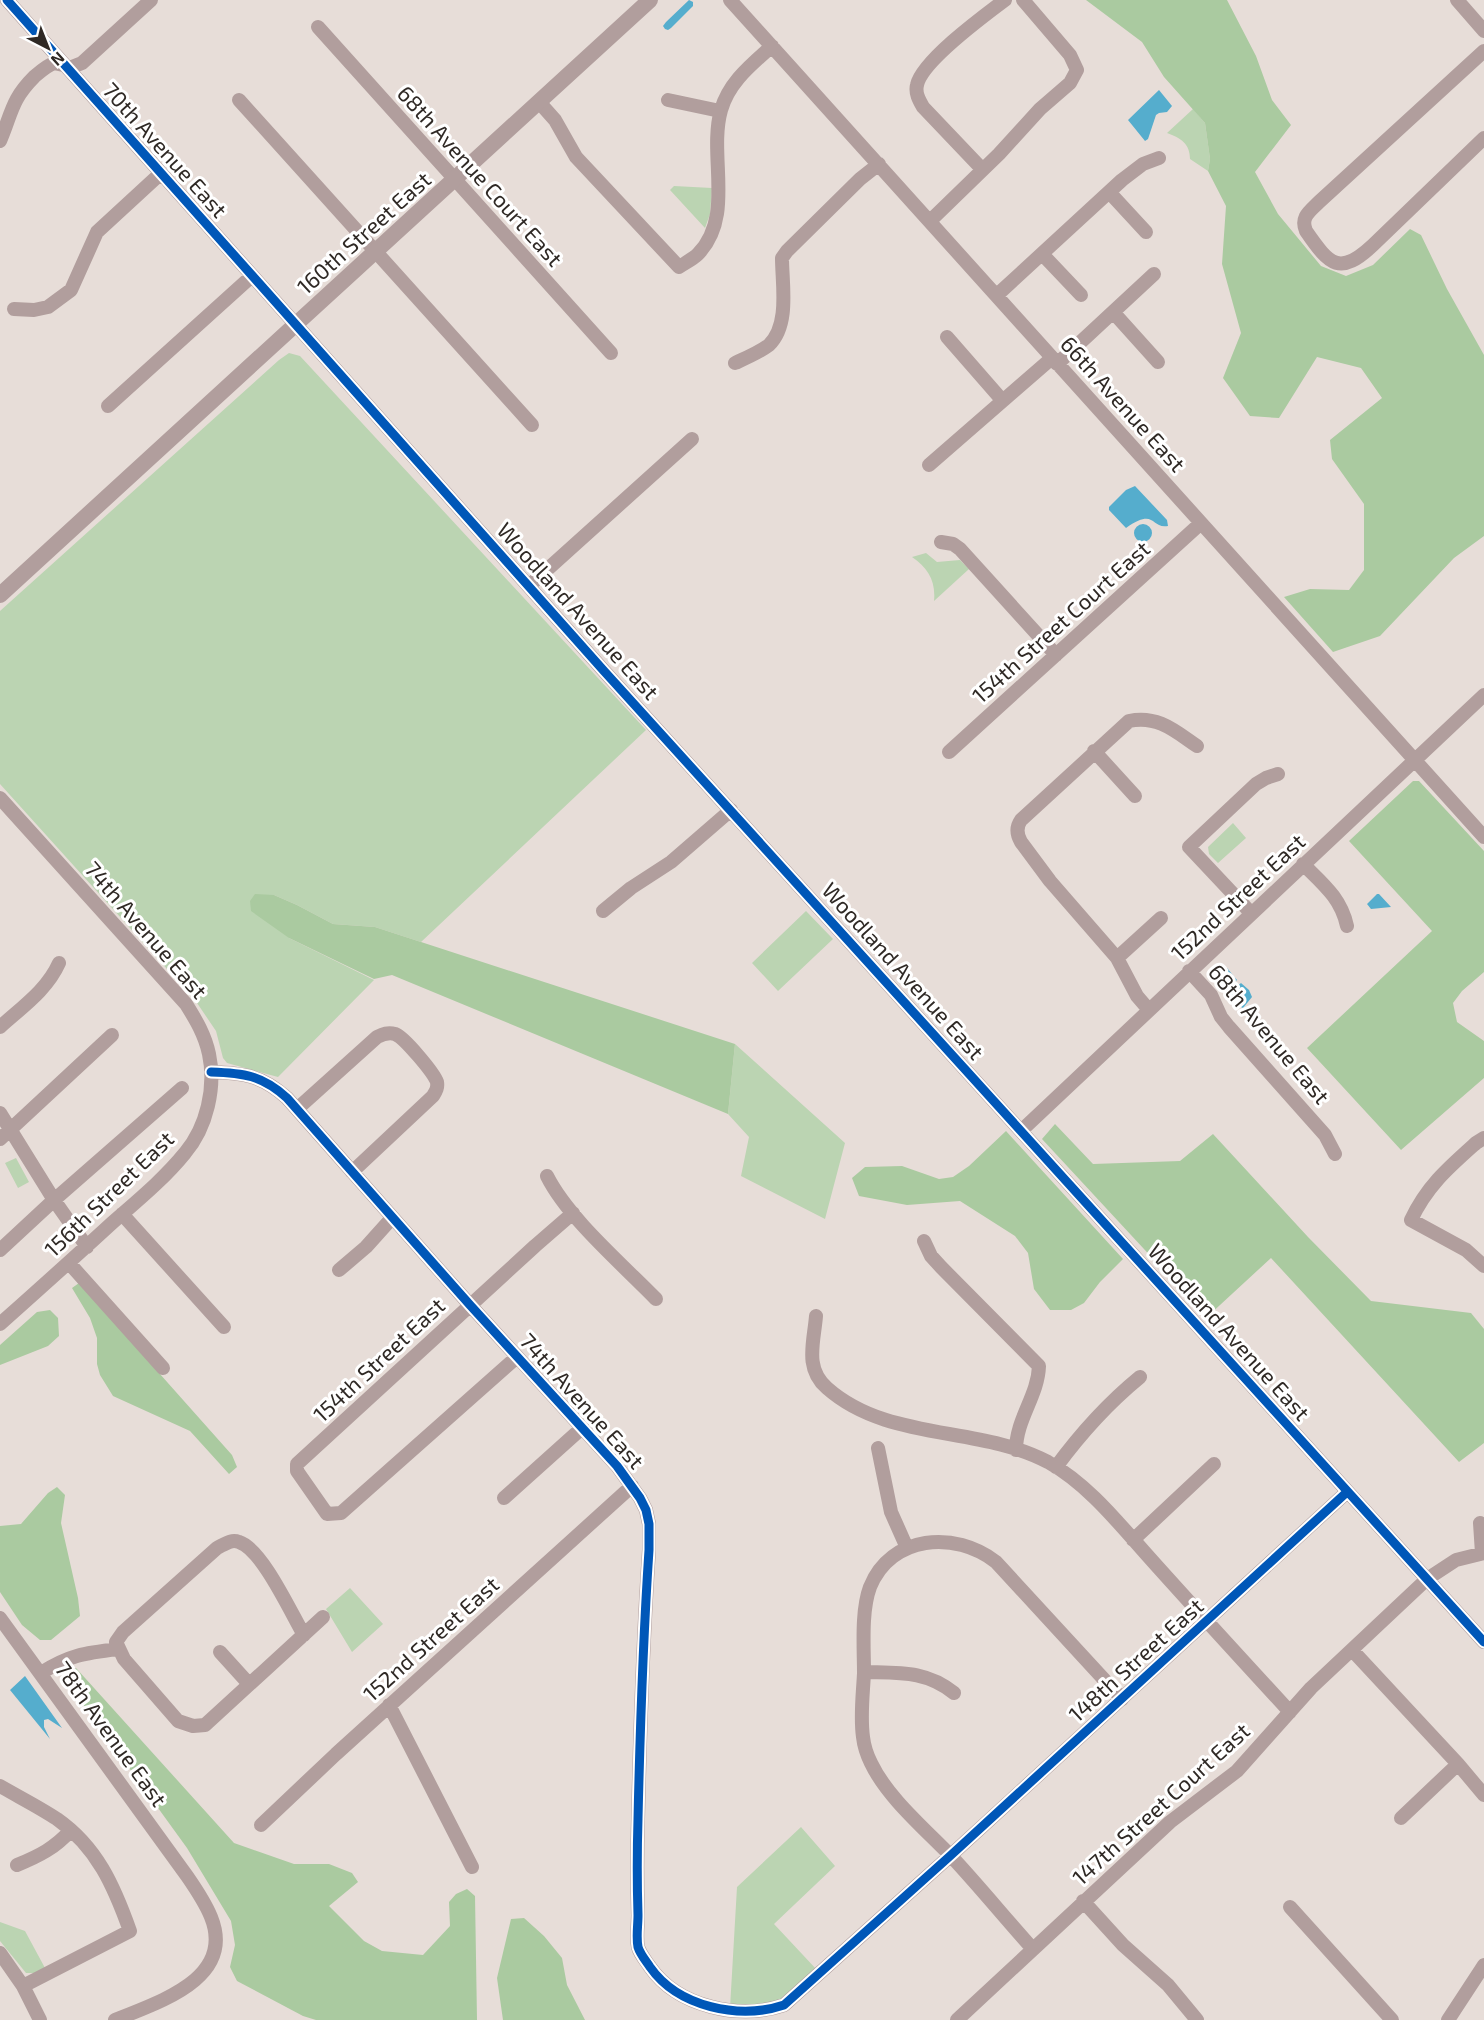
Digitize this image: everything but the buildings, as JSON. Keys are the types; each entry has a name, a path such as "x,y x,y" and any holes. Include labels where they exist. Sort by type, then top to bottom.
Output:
{"main road":[{"name":"160th Street East","path":"0,594 650,0"}],"street":[{"name":"70th Avenue East","path":"7,0 296,325"},
{"path":"0,141 7,118 21,90 49,65 60,63 72,67 82,63 151,0"},
{"name":"66th Avenue East","path":"730,0 1484,837"},
{"path":"982,169 923,107 917,94 917,84 926,69 957,38 1005,0"},
{"path":"930,221 999,154 1040,110 1070,83 1077,70 1070,55 1023,0"},
{"path":"1456,0 1484,31"},
{"name":"68th Avenue Court East","path":"318,27 611,353"},
{"path":"539,102 555,120 576,157 679,267 697,255 708,241 714,225 717,208 720,111 729,90 738,77 772,46"},
{"path":"1484,51 1319,202 1305,216 1304,225 1313,241 1331,259 1338,264 1350,263 1374,245 1484,138"},
{"path":"239,100 532,425"},
{"path":"669,100 720,111"},
{"path":"997,295 1143,164 1159,158"},
{"path":"735,363 768,346 777,335 781,326 783,309 782,258 787,251 860,179 879,164"},
{"path":"14,309 34,310 48,307 71,290 97,232 160,174"},
{"path":"1110,193 1146,232"},
{"path":"1043,255 1081,295"},
{"path":"929,465 1002,400 1055,361 1113,312 1154,274"},
{"path":"108,406 252,276"},
{"path":"1113,312 1158,362"},
{"name":"Woodland Avenue East","path":"296,325 530,585 604,671 1484,1642"},
{"path":"947,337 1002,400"},
{"path":"530,585 692,439"},
{"name":"154th Street Court East","path":"949,752 1201,523"},
{"path":"942,542 953,544 960,549 1056,655"},
{"name":"152nd Street East","path":"1022,1130 1484,694"},
{"path":"1149,1010 1137,996 1117,958 1050,881 1018,835 1021,820 1129,721 1148,718 1161,723 1197,746"},
{"path":"1094,751 1135,796"},
{"path":"1251,913 1190,847 1256,784 1278,774"},
{"name":"74th Avenue East","path":"0,798 186,1004 205,1039 210,1055 211,1072 240,1073 262,1080 280,1092 582,1428 640,1498 649,1524 637,1875 639,1949 646,1961"},
{"path":"603,911 671,862 731,810"},
{"path":"1304,864 1342,907 1347,926"},
{"path":"1117,958 1161,918"},
{"path":"0,1027 44,988 59,963"},
{"name":"68th Avenue East","path":"1189,971 1211,995 1221,1017 1229,1027 1325,1135 1335,1154"},
{"path":"297,1109 377,1037 390,1033 399,1035 433,1075 437,1085 435,1092 352,1172"},
{"path":"5,1134 112,1035"},
{"name":"156th Street East","path":"0,1324 122,1214 177,1162 194,1142 208,1105 211,1072"},
{"path":"0,1250 182,1088"},
{"path":"0,1113 5,1134 87,1246"},
{"path":"1484,1138 1443,1172 1420,1200 1411,1220 1466,1250 1484,1266"},
{"path":"547,1176 553,1188 573,1213 656,1299"},
{"name":"154th Street East","path":"517,1357 345,1510 336,1514 327,1514 309,1490 296,1466 573,1213"},
{"path":"122,1214 224,1327"},
{"path":"339,1270 366,1247 393,1218"},
{"path":"924,1241 941,1267 1039,1366 1036,1383 1018,1428 1016,1447"},
{"path":"69,1263 163,1368"},
{"path":"816,1316 812,1356 813,1371 820,1382 836,1396 889,1422 1016,1447 1056,1467 1099,1502 1290,1712"},
{"path":"1056,1467 1080,1434 1140,1377"},
{"path":"504,1498 582,1428"},
{"path":"878,1448 891,1512 902,1551"},
{"path":"1133,1540 1214,1464"},
{"name":"152nd Street East","path":"261,1825 389,1705 632,1486"},
{"name":"148th Street East","path":"646,1961 666,1986 703,2007 733,2014 751,2014 776,2009 792,1998 1347,1492"},
{"name":"147th Street Court East","path":"957,2020 1170,1822 1237,1771 1311,1688 1427,1580 1456,1560 1483,1553 1480,1523"},
{"path":"304,1635 265,1566 254,1552 238,1541 231,1541 217,1548 123,1632 116,1642 124,1659 178,1721 193,1726 205,1725 249,1684 304,1635 323,1617"},
{"path":"1032,1948 895,1797 872,1764 866,1751 862,1728 865,1620 869,1590 878,1572 902,1551 933,1542 951,1541 976,1549 996,1562 1122,1699"},
{"name":"78th Avenue East","path":"0,1618 187,1876 205,1904 214,1928 215,1949 195,1982 179,1992 115,2020"},
{"path":"41,1673 57,1662 75,1655 118,1649"},
{"path":"1352,1650 1484,1795"},
{"path":"220,1652 249,1684"},
{"path":"864,1672 923,1676 954,1693"},
{"path":"389,1705 472,1867"},
{"path":"1401,1818 1458,1764"},
{"path":"0,1786 57,1819 92,1852 106,1872 130,1930 23,1986"},
{"path":"17,1865 44,1854 71,1830"},
{"path":"1083,1901 1123,1945 1168,1985 1197,2020"},
{"path":"1290,1907 1392,2020"},
{"path":"0,1953 23,1986 40,2020"},
{"path":"1448,2020 1484,1965"}],"green space":[{"path":"1086,0 1227,0 1256,56 1272,100 1291,125 1255,172 1278,214 1321,266 1346,276 1373,265 1410,229 1421,235 1447,289 1484,355 1484,536 1454,558 1380,636 1333,652 1284,597 1310,589 1349,590 1364,570 1364,504 1332,459 1330,440 1382,398 1361,368 1317,357 1279,418 1250,416 1223,378 1241,333 1222,264 1226,206 1208,171 1210,159 1205,123 1164,77 1142,42"},
{"path":"1193,109 1205,123 1210,159 1208,171 1190,159 1184,142 1167,133"},
{"path":"674,186 712,188 710,214 705,228 670,190"},
{"path":"289,353 300,356 646,730 421,942 375,927 333,924 274,895 289,938 374,980 278,1077 227,1063 223,1058 216,1031 195,1000 0,784 0,611"},
{"path":"926,553 937,562 960,560 969,569 934,601 934,587 930,576 912,557"},
{"path":"1413,781 1419,781 1484,851 1484,972 1462,991 1453,1003 1457,1022 1484,1041 1484,1078 1401,1150 1307,1048 1432,931 1349,841"},
{"path":"1233,823 1246,838 1218,863 1209,854 1208,847"},
{"path":"255,894 274,895 333,924 375,927 735,1044 728,1114 392,975 374,979 289,938 251,911 250,901"},
{"path":"806,911 833,939 778,991 752,963"},
{"path":"735,1044 845,1143 825,1219 741,1176 749,1137 728,1114"},
{"path":"1055,1124 1093,1164 1180,1161 1213,1134 1371,1301 1471,1313 1484,1329 1484,1443 1459,1462 1271,1258 1207,1317 1042,1139"},
{"path":"1006,1131 1123,1259 1100,1282 1084,1303 1071,1310 1050,1310 1034,1289 1028,1253 1015,1236 960,1201 907,1205 859,1196 852,1178 865,1167 902,1166 939,1179 953,1177 969,1166"},
{"path":"16,1158 29,1182 18,1188 5,1163"},
{"path":"79,1283 232,1455 237,1467 229,1474 190,1431 113,1396 100,1375 97,1364 97,1338 90,1318 72,1288"},
{"path":"50,1310 58,1318 59,1336 48,1346 0,1365 0,1345 37,1312"},
{"path":"57,1487 65,1495 61,1523 80,1616 51,1640 40,1640 22,1625 0,1592 0,1526 21,1524 48,1493"},
{"path":"350,1588 383,1624 352,1652 326,1609"},
{"path":"76,1668 234,1843 294,1864 329,1864 352,1873 358,1882 329,1906 364,1941 382,1951 423,1955 450,1926 449,1902 456,1894 467,1889 475,1896 477,2020 316,2020 303,2016 237,1981 230,1967 235,1945 231,1921 187,1848 72,1689 70,1675"},
{"path":"801,1827 835,1866 774,1924 817,1970 782,2001 730,2008 737,1887"},
{"path":"524,1918 544,1936 562,1958 567,1985 585,2020 503,2020 497,1978 511,1919"},
{"path":"0,1922 25,1931 45,1968 35,1973 26,1973 0,1941"}],"water":[{"path":"689,0 693,2 693,6 671,28 665,29 663,26 666,22"},
{"path":"1159,90 1172,106 1167,112 1156,115 1148,139 1145,141 1128,120"},
{"path":"1135,486 1167,520 1168,526 1143,519 1126,528 1109,510 1109,507 1126,490"},
{"path":"1143,524 1149,527 1152,533 1149,539 1143,542 1137,539 1134,533 1137,527"},
{"path":"1377,894 1391,907 1371,909 1367,904"},
{"path":"1227,968 1237,980 1226,989 1218,976"},
{"path":"1241,983 1249,990 1252,997 1243,1008 1235,1004 1227,995"},
{"path":"25,1676 62,1728 48,1719 44,1720 44,1727 50,1739 10,1690"}],"cycle path":[{"path":"7,0 604,671 1484,1642"},
{"path":"211,1072 252,1077 269,1084 287,1098 470,1305 617,1466 640,1498 649,1524 649,1550 643,1651 637,1843 637,1943 643,1957 662,1981 693,2001 711,2007 748,2011 784,2005 1347,1492"}]}
